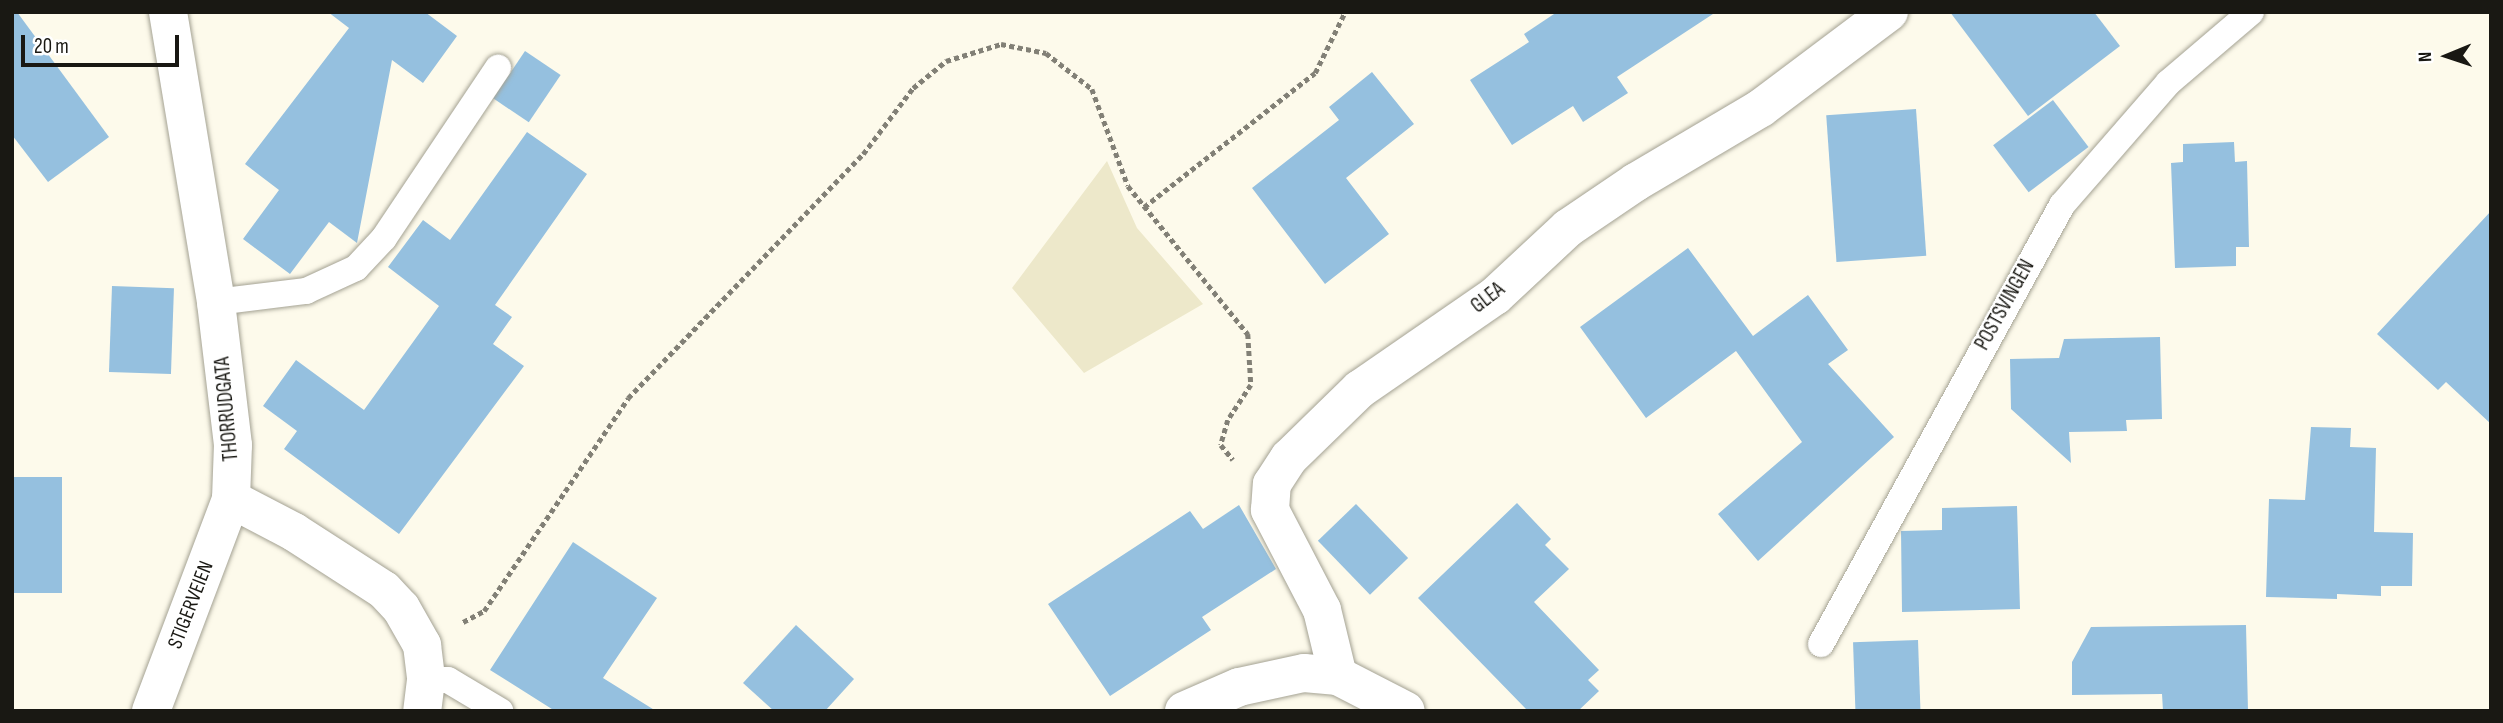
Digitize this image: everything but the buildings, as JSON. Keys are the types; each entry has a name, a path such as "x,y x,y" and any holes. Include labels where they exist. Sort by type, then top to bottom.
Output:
{"street":[{"name":"THORRUDGATA","path":"168,12 216,302 233,445 231,499"},
{"name":"GLEA","path":"1272,484 1313,431 1360,389 1495,296 1568,229 1636,182 1761,108 1889,12"},
{"path":"1272,484 1270,510 1274,523 1322,610 1338,676"},
{"path":"231,499 294,532 384,590 401,608 423,678"},
{"name":"STIGERVEIEN","path":"152,711 231,499"},
{"path":"1184,711 1269,678 1304,673 1338,676 1406,711"}],"lane":[{"name":"POSTSVINGEN","path":"1821,643 2062,205 2168,83 2251,12"},
{"path":"216,302 306,291 356,268 384,238 498,68"},
{"path":"423,678 448,680 500,711"}],"path":[{"path":"1144,207 1315,73 1345,12"},
{"path":"423,678 484,611 628,398 863,154 913,88 946,61 1001,44 1046,53 1067,66 1092,89 1128,186 1248,334 1251,385 1228,420 1221,445 1226,454 1272,484"}],"shaded area":[{"path":"1107,161 1137,228 1203,304 1084,373 1012,288"}]}
